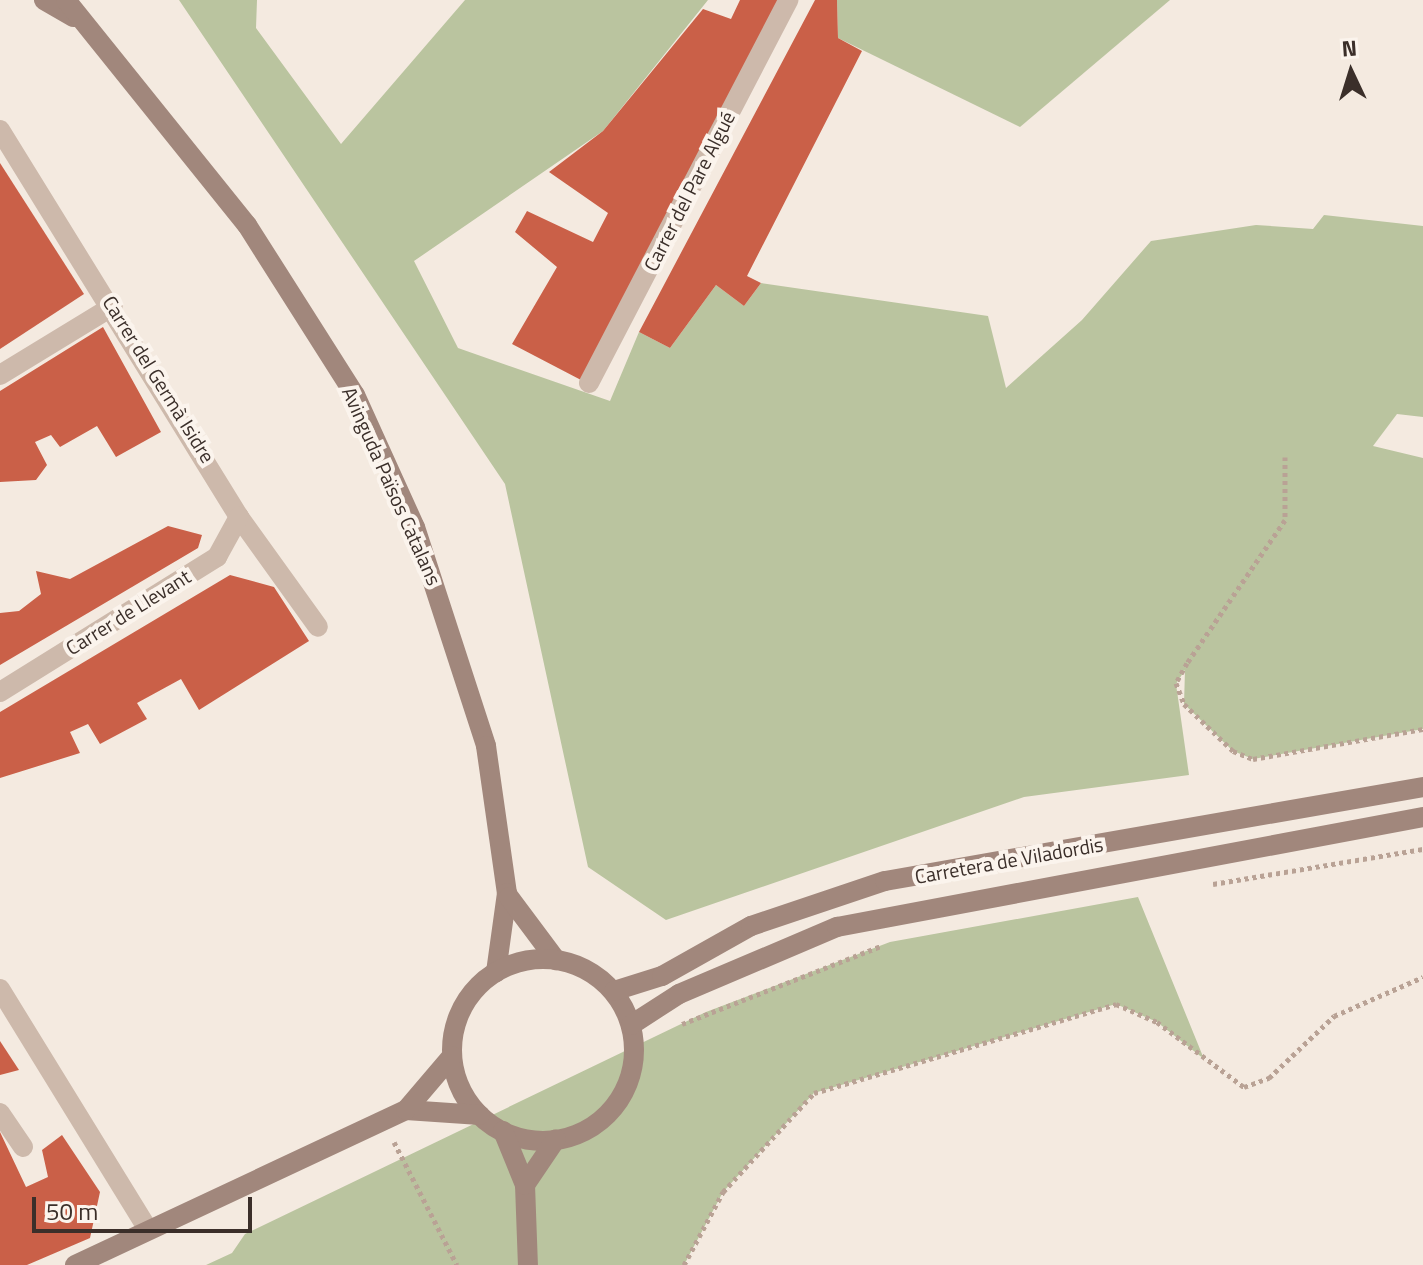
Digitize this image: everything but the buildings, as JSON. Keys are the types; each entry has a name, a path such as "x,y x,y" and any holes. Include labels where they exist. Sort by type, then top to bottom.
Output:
{"street":[{"name":"Avinguda Països Catalans","path":"44,0 70,8 247,225 355,395 448,614 486,746 507,893 518,918 556,960"},
{"name":"Carrer del Pare Algué","path":"589,383 788,0"},
{"name":"Carrer del Germà Isidre","path":"0,130 113,306 239,517 318,627"},
{"path":"0,375 113,306"},
{"name":"Carrer de Llevant","path":"0,692 217,557 239,517"},
{"name":"Carretera de Viladordis","path":"614,991 662,976 751,926 885,881 1423,787"},
{"name":"Carretera de Viladordis","path":"631,1025 679,994 837,927 1423,817"},
{"name":"Avinguda Països Catalans","path":"496,972 507,893"},
{"path":"75,1265 147,1228 406,1110 452,1056 463,1008 496,972 556,960 588,970 614,991 631,1025 634,1048 617,1104 590,1128 556,1139 503,1131 480,1115 461,1088 452,1056"},
{"path":"0,989 147,1228"},
{"path":"406,1110 480,1115"},
{"path":"0,1113 23,1147"},
{"path":"503,1131 525,1185 528,1265"},
{"path":"525,1185 556,1139"}],"path":[{"path":"1285,457 1285,520 1176,683 1184,704 1233,751 1253,759 1423,729"},
{"path":"1201,886 1423,849"},
{"path":"634,1048 890,942"},
{"path":"684,1265 723,1192 814,1093 1116,1004 1157,1022 1244,1087 1269,1078 1334,1016 1423,977"},
{"path":"383,1120 457,1265"}],"green space":[{"path":"179,0 257,0 256,28 341,144 465,0 708,0 603,131 414,261 458,348 610,401 639,332 670,348 716,285 744,306 761,283 988,316 1006,388 1082,320 1151,241 1256,225 1313,229 1324,215 1423,226 1423,417 1397,414 1373,446 1423,458 1423,729 1253,759 1233,751 1184,704 1185,670 1176,684 1189,775 1024,797 666,920 588,867 505,484"},
{"path":"837,0 1170,0 1020,127 838,38"},
{"path":"1138,897 1204,1059 1157,1022 1116,1004 814,1093 723,1192 684,1265 206,1265 232,1253 245,1234 706,1012 890,942"}]}
